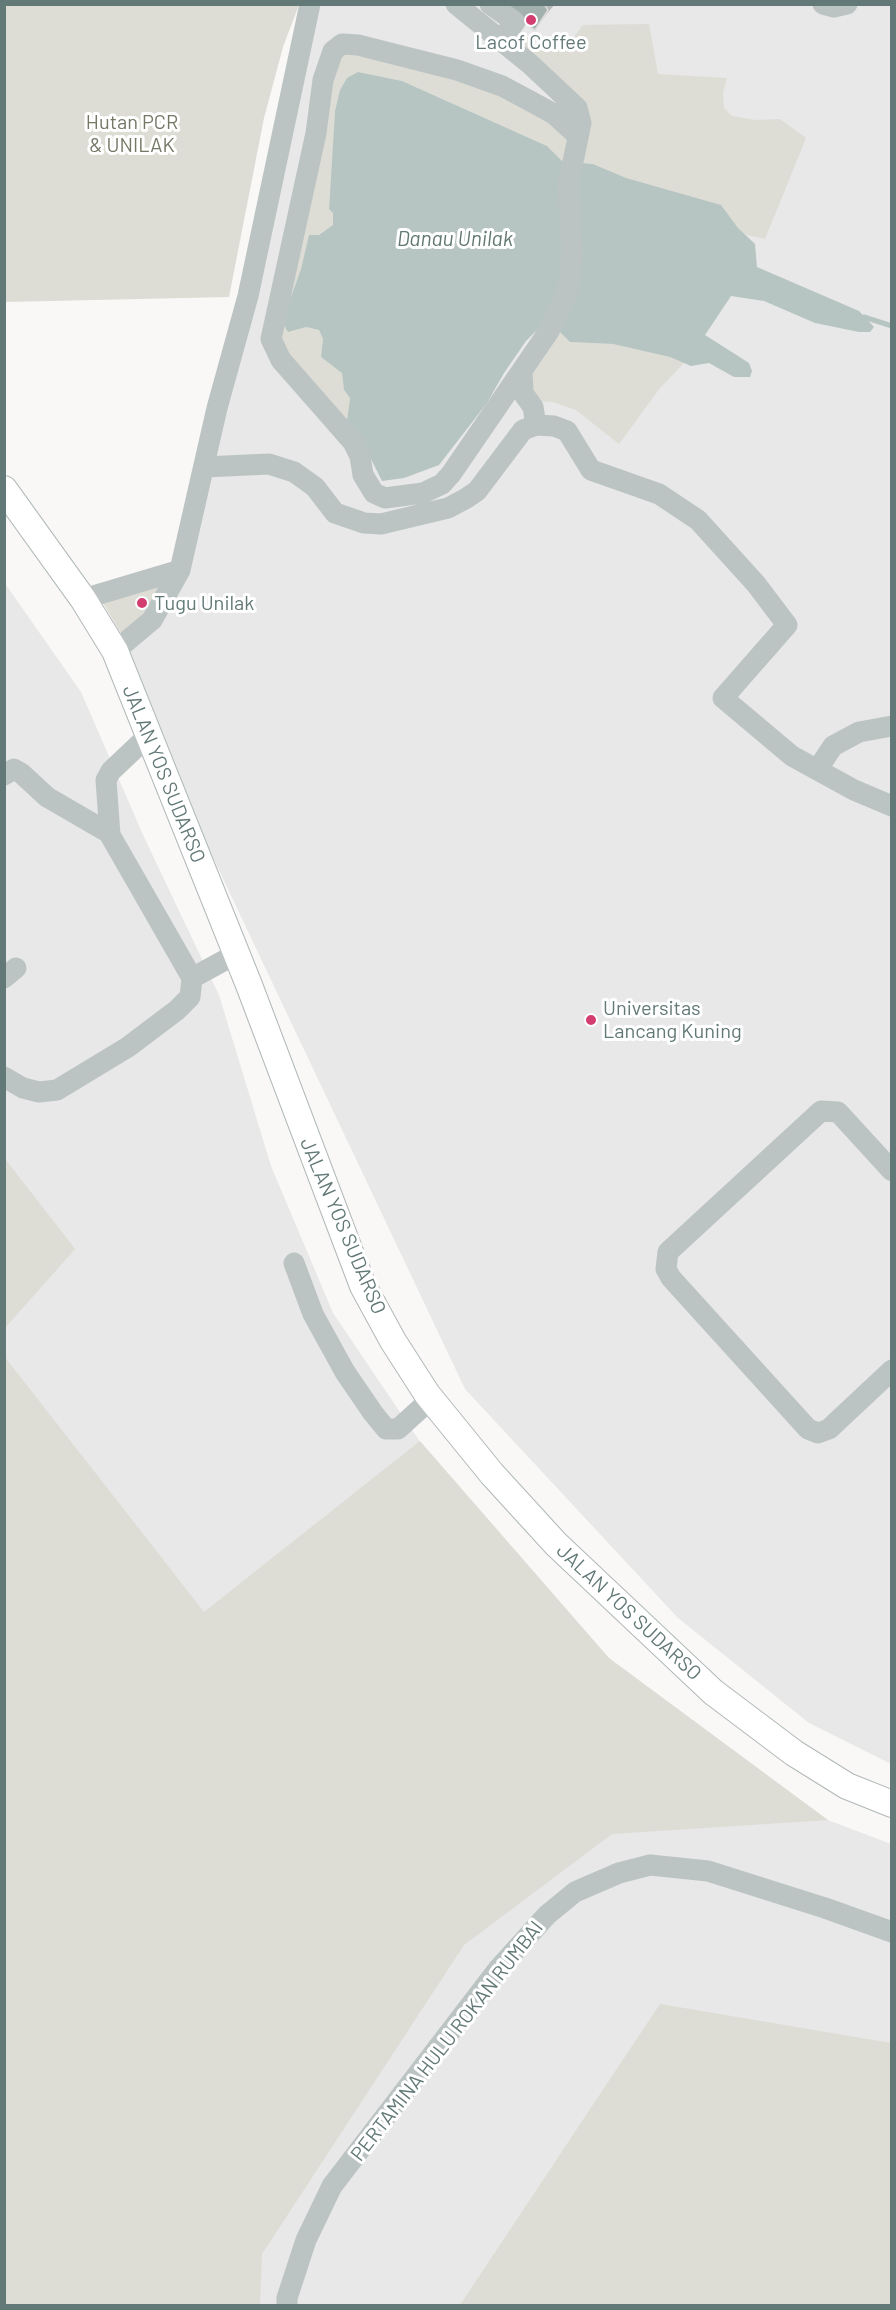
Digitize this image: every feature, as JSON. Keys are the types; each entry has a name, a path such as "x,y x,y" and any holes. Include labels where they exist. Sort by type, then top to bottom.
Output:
{"main road":[{"name":"JALAN YOS SUDARSO","path":"4,489 83,599 115,651 236,954 363,1286 393,1341 430,1398 492,1474 556,1544 713,1692 794,1753 847,1786 891,1804"}],"street":[{"path":"115,651 152,620 180,570 248,296 310,4"},
{"path":"456,4 530,64 577,108 581,123 568,183 572,251 570,276 562,304 549,331 452,474 442,484 423,494 386,498 374,493 369,486 353,442 281,360 271,339 316,133 322,80 333,51 342,44 369,48 457,70 502,86 554,114 576,146"},
{"path":"490,4 515,22 501,41"},
{"path":"823,4 834,7 847,4"},
{"path":"522,370 523,393 533,407 536,425"},
{"path":"204,467 269,464 294,472 315,487 335,513 364,523 381,524 448,508 465,499 477,491 523,430 536,425 554,426 567,431 591,470 659,494 698,520 756,584 786,624 723,698 792,756 854,790 891,806"},
{"path":"83,599 180,570"},
{"path":"817,770 833,746 859,732 891,726"},
{"path":"4,1077 31,1090 57,1090 128,1047 177,1010 190,997 192,978 109,833 106,780 111,771 148,736"},
{"path":"4,775 14,770 21,773 47,797 109,833"},
{"path":"192,978 236,954"},
{"path":"891,1171 838,1112 821,1111 668,1252 666,1269 671,1278 808,1429 818,1433 829,1429 891,1370"},
{"path":"294,1263 314,1314 345,1372 386,1429 398,1429 430,1398"},
{"name":"PERTAMINA HULU ROKAN RUMBAI","path":"287,2306 287,2298 306,2240 332,2186 500,1968 547,1915 575,1892 619,1873 650,1865 708,1871 825,1908 891,1932"}],"shaded area":[{"name":"Universitas Lancang Kuning","path":"315,5 891,5 891,1764 809,1723 678,1618 465,1389 115,651 180,569"},
{"path":"4,582 81,692 144,837 219,995 271,1166 333,1313 433,1461 609,1658 675,1716 828,1820 891,1844 891,2305 5,2305"}],"green space":[{"name":"Hutan PCR & UNILAK","path":"4,5 299,5 283,47 264,118 229,297 5,302"},
{"path":"649,24 658,74 727,78 723,93 724,108 732,116 755,120 780,119 806,138 765,239 743,234 738,228 593,164 579,162 583,109 509,40 518,29 536,45 553,51 568,45 583,25"},
{"path":"344,47 419,63 509,95 532,106 559,127 573,146 567,161 561,161 547,146 402,81 358,72 347,78 340,90 335,111 329,208 333,213 333,225 319,235 309,235 301,269 282,322 288,331 306,327 319,330 323,339 321,357 342,372 344,390 350,398 347,421 344,424 292,362 278,351 276,330 286,278 306,203 330,77 330,65 336,53"},
{"path":"559,331 570,342 613,344 670,357 684,363 660,388 619,444 576,410 553,402 535,401 530,369"},
{"path":"159,585 167,586 126,634 120,632 103,603"},
{"path":"4,1159 75,1249 5,1328"},
{"path":"4,1356 204,1612 420,1441 609,1658 828,1820 612,1834 464,1945 262,2254 260,2305 5,2305"},
{"path":"660,2004 891,2043 891,2305 460,2305"}],"water":[{"name":"Danau Unilak","path":"358,72 402,81 547,146 562,161 593,164 626,178 721,205 738,228 755,244 757,267 859,311 874,327 870,332 859,332 815,323 764,301 731,296 705,335 749,363 752,371 750,377 734,377 709,363 691,366 670,357 613,344 570,342 559,331 539,328 526,341 487,403 439,465 404,478 382,481 366,449 347,421 350,398 344,390 342,373 321,357 323,339 319,330 306,327 288,332 282,322 301,269 309,235 319,235 333,225 333,213 329,209 335,111 340,90 347,78"}],"building":[{"name":"Lacof Coffee","path":"503,4 544,4 548,10 535,30 501,8"}],"waterway":[{"path":"864,317 892,326"}],"place":[{"name":"Lacof Coffee","path":"531,20"},
{"name":"Tugu Unilak","path":"142,603"},
{"name":"Universitas Lancang Kuning","path":"591,1020"}]}
